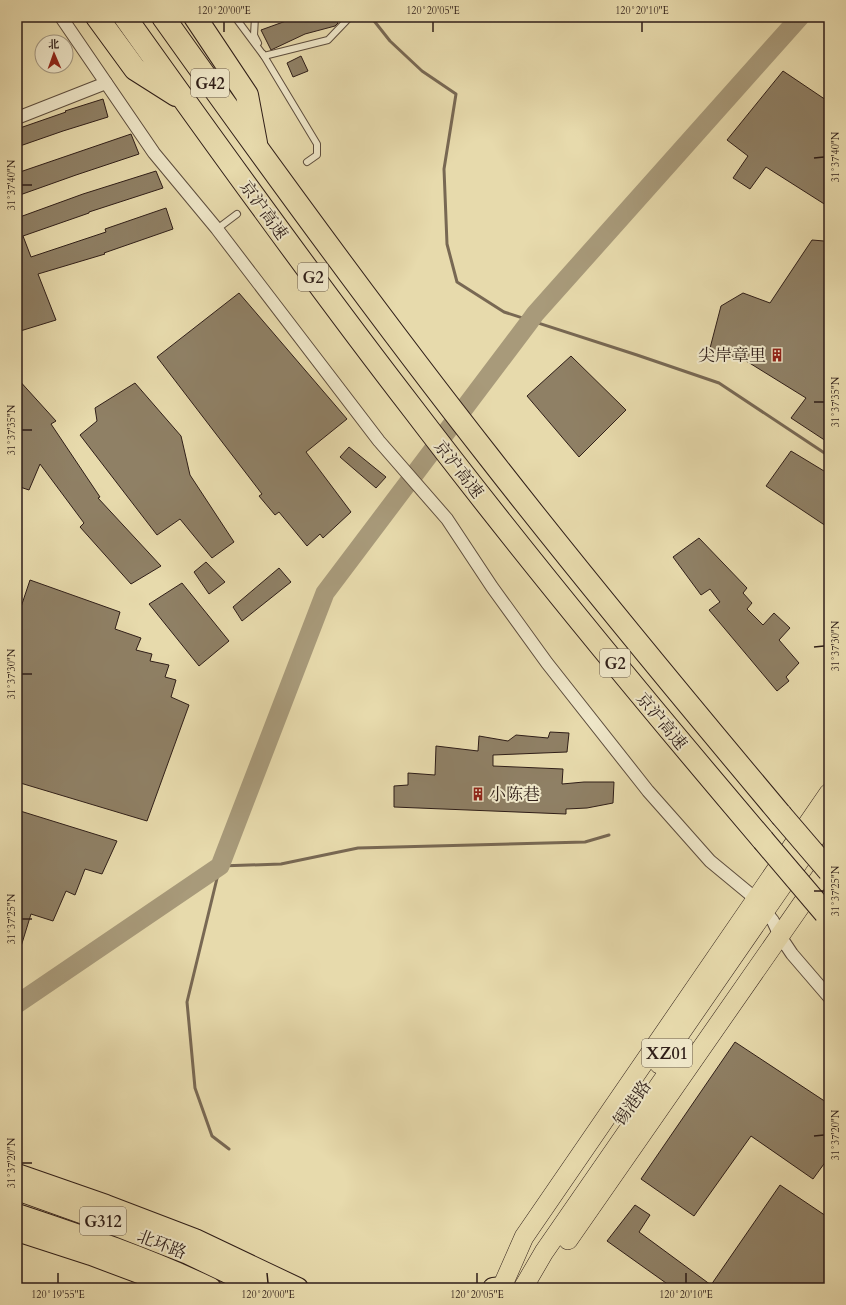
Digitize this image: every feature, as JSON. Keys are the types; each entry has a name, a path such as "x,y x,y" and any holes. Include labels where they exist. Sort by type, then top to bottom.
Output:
{"highway":[{"name":"京沪高速","path":"97,17 135,69 184,100 311,274 412,409 470,483 650,706 827,916"},
{"name":"G42","path":"125,17 184,100"},
{"name":"G42","path":"163,17 257,150"},
{"name":"京沪高速","path":"195,17 247,95 257,150 431,383 489,458 682,697 829,871"},
{"name":"北环路","path":"20,1180 108,1223 188,1254 259,1288"},
{"path":"20,1180 106,1205 195,1239 298,1288"},
{"name":"北环路","path":"17,1214 96,1240 180,1281 211,1288"},
{"path":"17,1231 91,1255 180,1281"}],"main road":[{"path":"527,1288 555,1259 768,917 829,793"},
{"name":"锡港路","path":"523,1288 544,1252 768,917 829,818"},
{"name":"锡港路","path":"768,917 829,840"},
{"path":"499,1288 524,1237 768,917 829,865"}],"street":[{"path":"61,17 154,153 217,229 379,441 447,519 492,587 547,663 648,791 710,861 768,917 792,954 829,997"},
{"path":"17,118 106,83"}],"lane":[{"path":"235,17 264,56 317,144 317,155 307,162"},
{"path":"255,17 254,35 264,56"},
{"path":"264,56 328,40 350,17"},
{"path":"217,229 237,214"}],"building":[{"path":"297,17 335,17 338,23 335,26 305,34 271,50 261,30"},
{"path":"301,56 308,71 293,77 287,63"},
{"path":"783,71 829,102 829,207 766,167 750,189 733,178 748,156 727,140"},
{"path":"103,99 108,117 17,147 17,129"},
{"path":"131,134 139,154 17,196 17,173"},
{"path":"156,171 163,188 89,212 23,236 31,257 106,232 105,229 166,208 173,229 104,253 105,254 38,274 56,320 17,332 17,218 83,194"},
{"name":"尖岸章里","path":"812,240 824,241 829,245 829,443 791,418 806,398 743,359 709,352 721,306 743,293 770,303"},
{"path":"239,293 347,419 306,452 351,512 323,538 320,534 307,546 279,512 275,515 259,496 262,494 157,357"},
{"path":"571,356 626,410 579,457 527,396"},
{"path":"17,378 56,421 51,424 100,497 98,498 161,566 131,584 80,527 84,523 40,464 29,490 17,486"},
{"path":"135,383 181,436 190,475 234,542 212,558 180,519 157,535 80,435 97,421 95,408"},
{"path":"349,447 386,477 376,488 340,457"},
{"path":"791,451 829,474 829,528 766,486"},
{"path":"699,538 747,588 743,593 752,603 747,609 763,625 774,613 790,628 779,640 799,663 786,677 789,681 777,691 709,610 720,602 710,589 701,595 673,557"},
{"path":"206,562 225,582 209,594 194,572"},
{"path":"279,568 291,582 242,621 233,607"},
{"path":"30,580 120,612 115,629 141,638 136,650 152,654 150,661 169,665 165,677 176,680 171,697 189,705 147,821 17,782 17,619"},
{"path":"182,583 229,641 199,666 149,604"},
{"name":"小陈巷","path":"550,732 569,733 567,752 493,755 493,766 563,769 562,784 614,782 613,803 587,808 566,809 566,814 394,807 394,786 408,785 408,773 435,775 436,746 478,751 479,736 508,741 516,735 548,738"},
{"path":"17,810 117,841 102,874 85,869 75,895 66,891 53,921 31,914 19,953 17,952"},
{"path":"735,1042 829,1104 829,1157 813,1179 751,1136 694,1216 641,1179"},
{"path":"780,1185 829,1218 829,1288 673,1288 607,1241 635,1205 650,1215 639,1232 711,1285"}],"waterway":[{"path":"371,17 390,41 422,71 456,94 444,169 447,244 457,282 504,312 719,383 829,456"},
{"path":"17,1004 220,866 325,593 535,314 800,17"},
{"path":"229,1149 212,1136 195,1088 187,1002 220,866 281,864 358,848 585,842 609,835"}],"place":[{"name":"尖岸章里","path":"777,355"},
{"name":"小陈巷","path":"478,794"}]}
